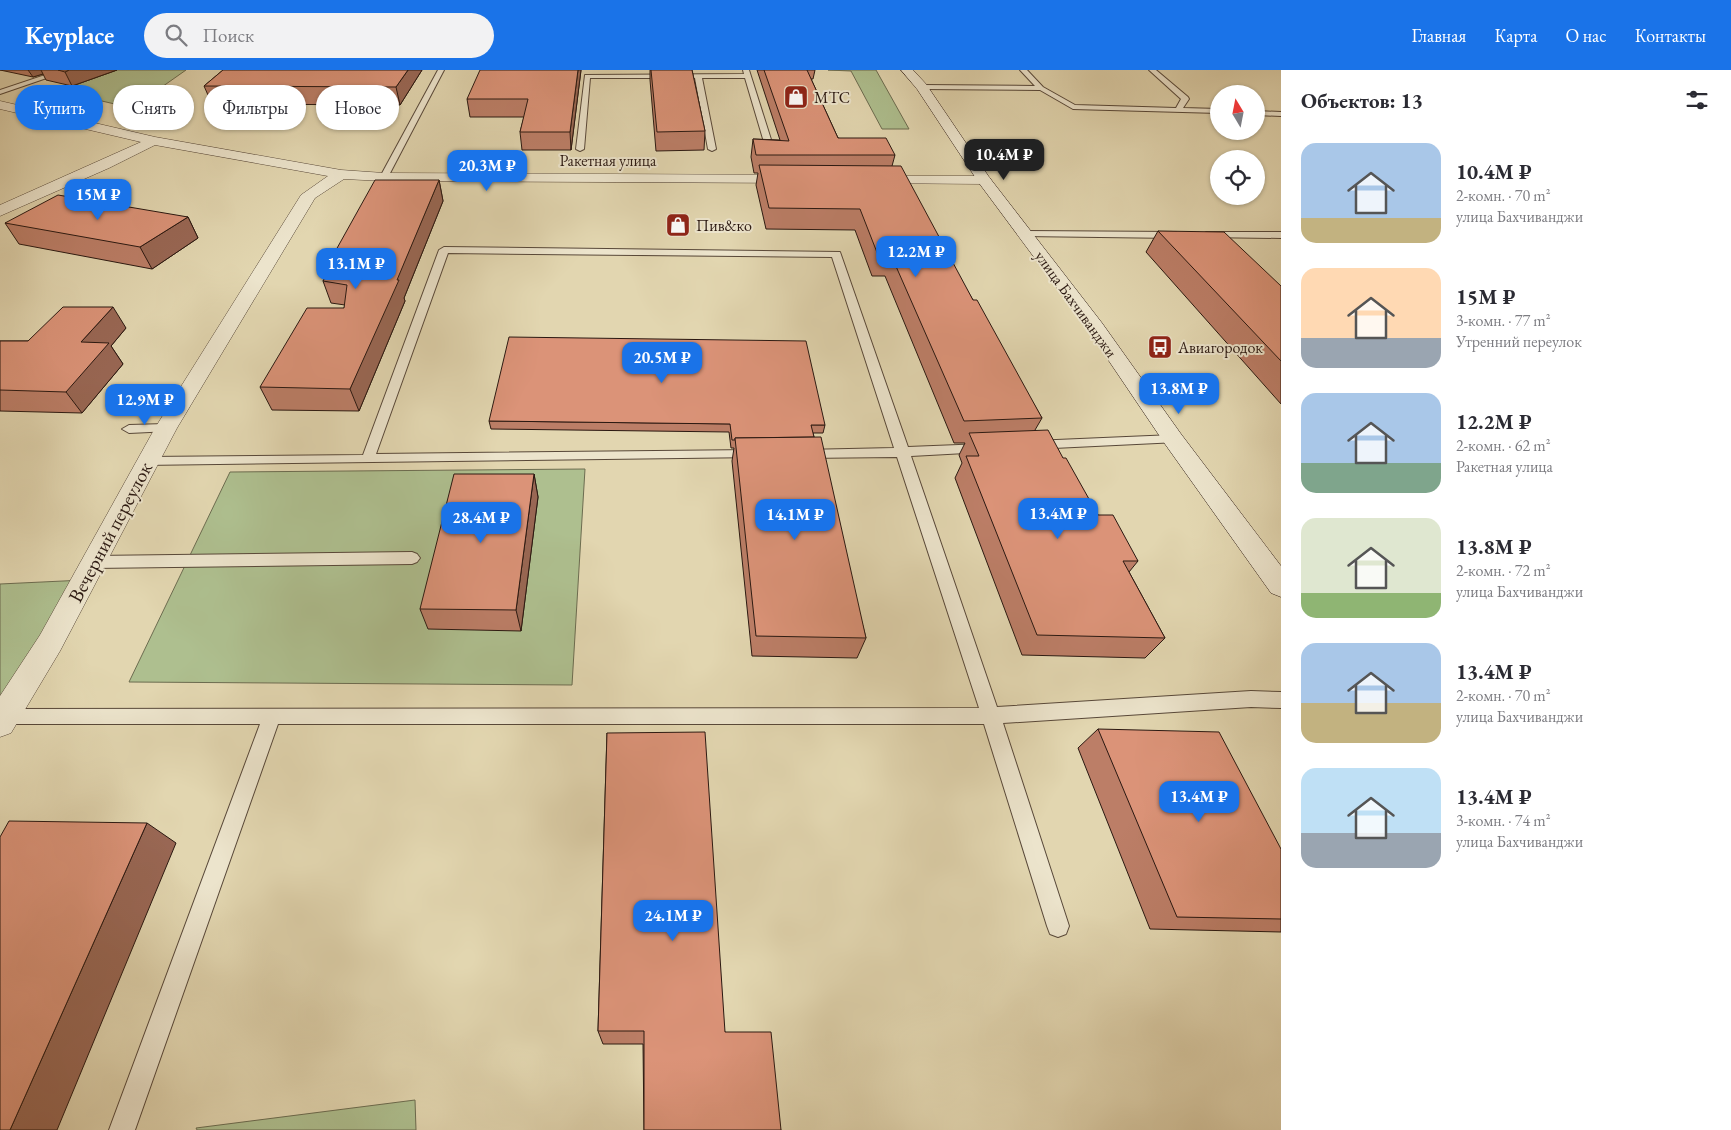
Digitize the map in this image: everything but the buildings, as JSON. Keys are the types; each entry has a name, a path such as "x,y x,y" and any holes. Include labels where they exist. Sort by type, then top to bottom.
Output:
{"street":[{"name":"улица Бахчиванджи","path":"907,70 922,87 984,180 1026,234 1281,586"},
{"name":"Ракетная улица","path":"0,106 153,140 341,174 384,176 809,179"},
{"path":"0,211 104,165 153,140"},
{"name":"Вечерний переулок","path":"2,719 50,643 166,428 309,195 341,174"},
{"path":"859,180 984,180"}],"lane":[{"path":"0,92 68,70"},
{"path":"384,176 440,70"},
{"path":"1023,70 1041,88 1073,106 1210,112"},
{"path":"1152,70 1185,99 1178,110"},
{"path":"580,149 587,76 698,76 747,73 770,149"},
{"path":"698,76 712,149"},
{"path":"922,87 1041,88"},
{"path":"1265,113 1281,114"},
{"path":"1026,234 1281,235"},
{"path":"368,459 444,250 836,254 992,716 1058,926"},
{"path":"129,429 166,428"},
{"path":"1020,446 1173,439"},
{"path":"785,454 902,452 1001,447"},
{"path":"148,462 766,454"},
{"path":"93,562 412,558"},
{"path":"2,719 272,716 992,716 1251,699 1281,700"},
{"path":"122,1130 272,716"}],"green space":[{"path":"117,70 186,70 165,85 113,85 113,104 103,101 103,85 75,85"},
{"path":"828,70 876,70 909,129 882,129 851,71"},
{"path":"585,469 572,685 129,682 230,472"},
{"path":"84,580 0,714 0,584"},
{"path":"415,1100 416,1130 197,1130 196,1128"}],"place":[{"name":"МТС","path":"796,97"},
{"name":"Пив&ко","path":"678,225"},
{"name":"Авиагородок","path":"1160,347"}]}
